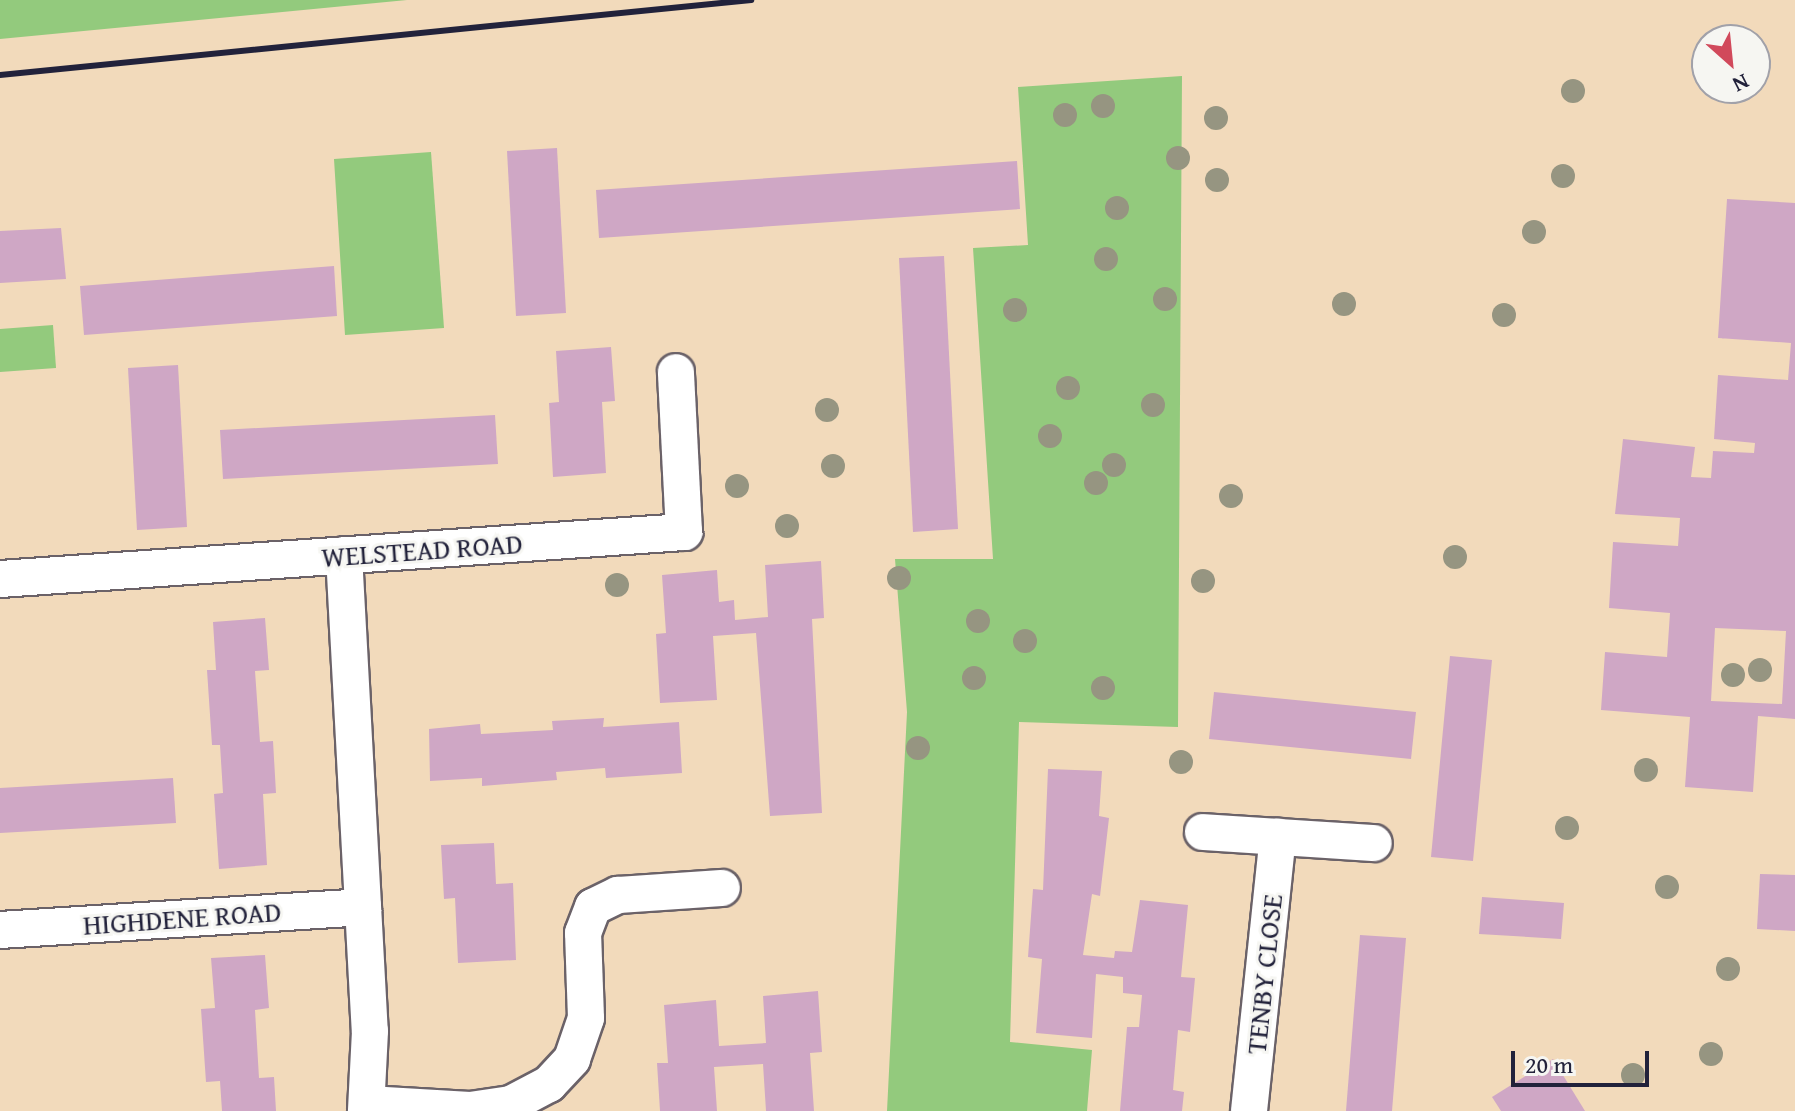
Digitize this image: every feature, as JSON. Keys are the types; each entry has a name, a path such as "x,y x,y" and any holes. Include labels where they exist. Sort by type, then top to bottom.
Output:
{"street":[{"name":"WELSTEAD ROAD","path":"0,579 223,567 344,555 684,532 676,372"},
{"path":"344,555 363,907 367,1108 470,1110 511,1104 549,1084 572,1059 586,1018 583,933 593,907 618,895 722,888"},
{"path":"1203,832 1374,843"},
{"name":"TENBY CLOSE","path":"1249,1111 1278,837"},
{"name":"HIGHDENE ROAD","path":"0,930 363,907"}],"green space":[{"path":"0,0 407,0 0,39"},
{"path":"1182,76 1178,727 1019,722 1010,1042 1092,1050 1087,1111 887,1111 907,712 895,559 993,559 973,248 1028,245 1018,87"},
{"path":"431,152 444,328 345,335 334,159"},
{"path":"53,325 56,368 0,372 0,329"}],"building":[{"path":"557,148 566,313 516,316 507,151"},
{"path":"1017,161 1020,209 599,238 596,190"},
{"path":"1727,199 1795,203 1795,719 1758,716 1753,792 1685,787 1690,717 1601,710 1605,652 1667,657 1670,613 1609,608 1613,542 1678,546 1680,518 1615,514 1623,439 1695,447 1691,477 1711,478 1713,451 1754,453 1755,443 1714,439 1718,375 1788,380 1791,343 1718,338","holes":["1715,628 1786,631 1782,704 1711,701"]},
{"path":"61,228 66,279 0,283 0,231"},
{"path":"944,256 958,529 913,532 899,258"},
{"path":"334,266 337,316 84,335 80,286"},
{"path":"611,347 615,401 602,402 606,473 553,477 549,403 559,402 556,351"},
{"path":"178,365 187,527 137,530 128,368"},
{"path":"495,415 498,464 223,479 220,430"},
{"path":"821,561 824,618 812,619 822,813 770,816 756,633 713,636 717,700 660,703 656,634 666,633 662,575 717,570 719,602 734,600 735,620 768,617 765,565"},
{"path":"265,618 269,670 255,671 260,742 273,741 276,793 263,794 267,865 219,869 214,794 223,793 220,745 212,745 207,670 216,670 213,622"},
{"path":"1450,656 1492,660 1473,861 1431,857"},
{"path":"1214,692 1416,712 1411,759 1209,739"},
{"path":"604,718 603,727 679,722 682,773 606,778 605,768 556,772 557,780 482,786 482,778 430,781 429,729 480,724 481,734 553,730 552,721"},
{"path":"1048,769 1102,771 1099,816 1109,818 1100,896 1092,894 1083,955 1114,958 1115,951 1132,952 1140,900 1188,905 1181,977 1195,978 1190,1032 1178,1030 1173,1090 1184,1092 1182,1111 1120,1111 1127,1027 1139,1027 1142,995 1123,993 1123,977 1096,974 1092,1038 1036,1033 1042,959 1028,957 1033,889 1043,890"},
{"path":"173,778 176,823 0,833 0,788"},
{"path":"494,843 496,884 513,883 516,960 458,963 455,898 444,899 441,845"},
{"path":"1760,874 1795,875 1795,931 1757,929"},
{"path":"1482,897 1564,903 1561,939 1479,934"},
{"path":"1360,935 1406,938 1392,1111 1346,1111"},
{"path":"265,955 269,1008 255,1010 259,1078 274,1077 276,1111 222,1111 220,1081 206,1082 201,1009 215,1008 211,958"},
{"path":"818,991 822,1052 810,1053 814,1111 766,1111 763,1064 714,1067 717,1111 660,1111 657,1063 668,1063 664,1005 716,1000 719,1046 766,1043 763,996"},
{"path":"1553,1059 1585,1111 1501,1111 1492,1097"}],"railway":[{"path":"0,75 751,0"}]}
